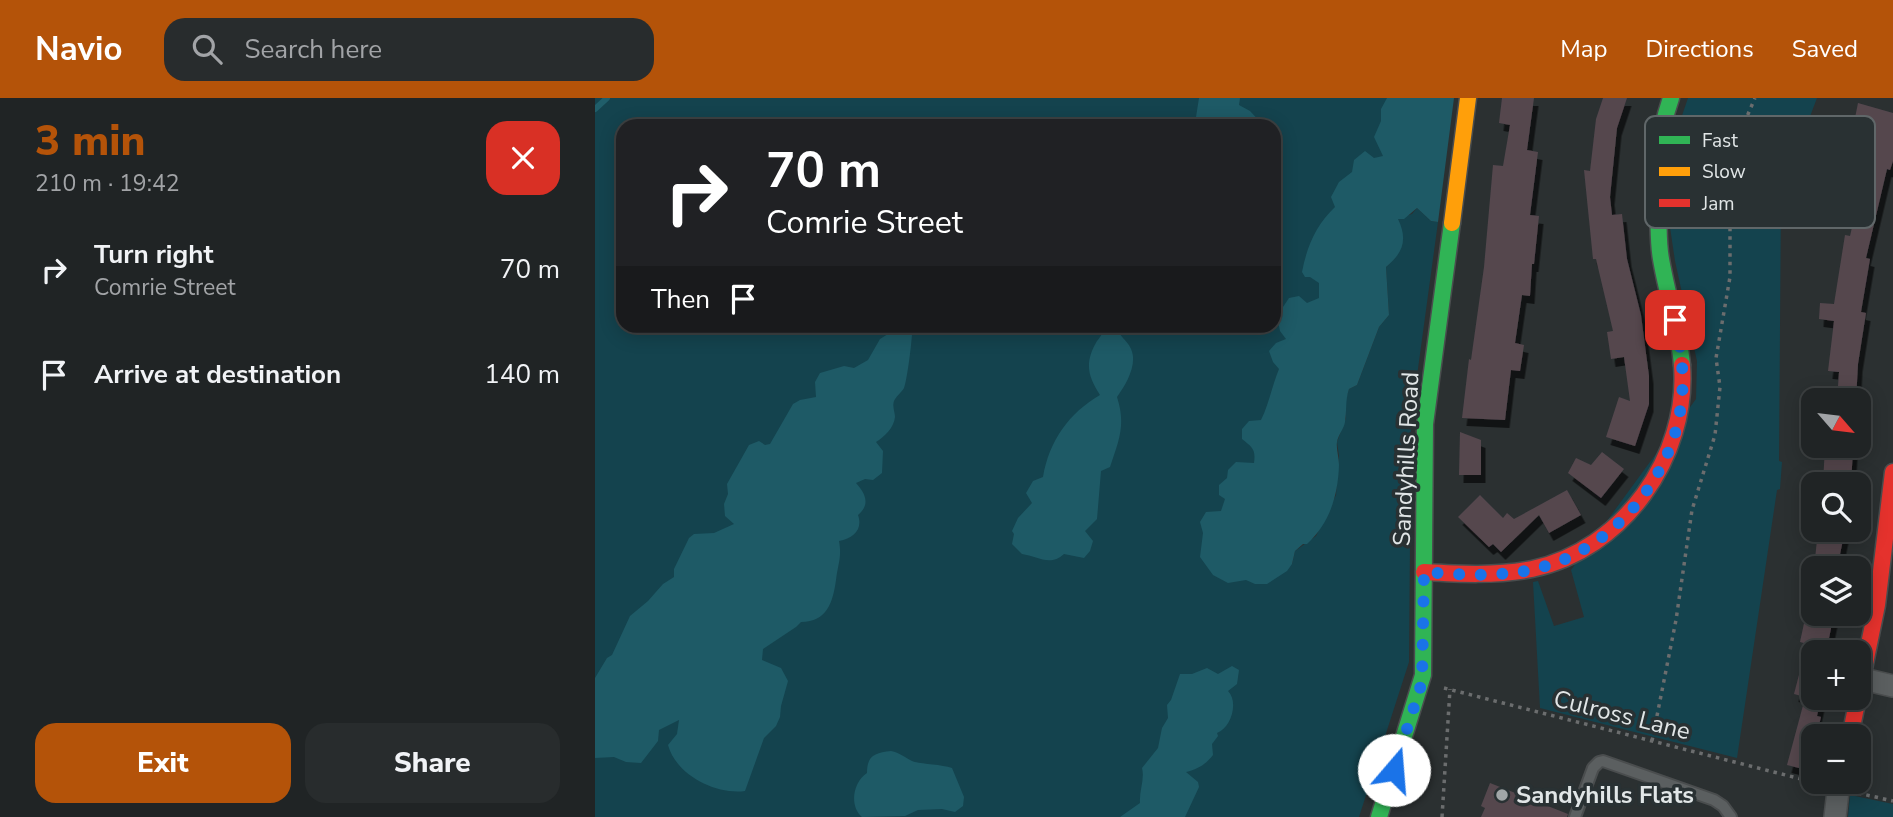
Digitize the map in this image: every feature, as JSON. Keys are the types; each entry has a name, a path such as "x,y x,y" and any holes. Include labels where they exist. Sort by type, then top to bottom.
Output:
{"street":[{"name":"Sandyhills Road","path":"1379,817 1422,682 1425,424 1468,98"},
{"path":"1666,116 1671,98"},
{"path":"1424,572 1503,575 1558,562 1590,545 1616,525 1638,502 1664,462 1679,419 1683,389 1679,342 1660,254 1658,228"},
{"path":"1870,640 1886,546 1893,471"},
{"path":"1871,681 1893,686"},
{"path":"1835,817 1838,794"}],"lane":[{"path":"1575,817 1593,768 1603,761 1714,800 1723,806 1731,817"}],"path":[{"name":"Culross Lane","path":"1422,682 1801,779"},
{"path":"1442,817 1450,689"}],"shaded area":[{"path":"595,98 1427,98 1273,573 1292,564 1295,551 1316,536 1336,495 1339,456 1337,442 1346,418 1345,401 1349,389 1357,385 1379,327 1389,315 1386,267 1402,245 1402,233 1397,219 1412,214 1417,208 1431,221 1438,222 1411,420 1409,662 1359,817 595,817"},
{"path":"1199,98 1240,98 1239,105 1257,119 1194,119"},
{"path":"1387,98 1454,98 1438,222 1431,221 1417,208 1404,219 1398,219 1403,233 1402,246 1386,267 1389,315 1379,327 1357,385 1349,389 1345,422 1337,442 1337,487 1322,527 1307,544 1295,551 1287,571 1267,584 1255,584 1246,580 1228,583 1213,575 1200,557 1203,533 1200,522 1206,512 1221,511 1225,499 1219,495 1219,485 1227,478 1228,470 1236,462 1254,463 1254,451 1242,439 1242,429 1249,421 1261,420 1279,369 1269,351 1276,343 1286,339 1281,332 1281,310 1289,298 1299,296 1307,303 1319,298 1319,283 1305,277 1302,272 1307,253 1313,237 1335,207 1331,197 1339,182 1352,172 1354,160 1365,151 1374,158 1383,156 1374,137 1381,121 1381,109"},
{"path":"1688,98 1817,98 1810,116 1682,116"},
{"path":"1670,228 1781,228 1780,489 1777,490 1737,758 1540,708 1533,582 1538,581 1554,626 1584,617 1571,570 1696,399 1697,361"},
{"path":"890,333 912,333 907,377 904,388 893,403 893,425 876,442 883,451 882,473 873,480 865,479 856,483 864,495 864,507 858,515 859,525 856,532 839,541 840,556 835,588 823,615 801,622 763,649 762,660 781,668 788,681 780,717 776,726 764,738 745,791 722,790 710,786 688,774 679,765 668,745 677,734 679,720 659,730 658,741 641,763 626,762 614,757 595,758 595,678 607,658 612,655 630,616 674,577 674,569 689,538 694,534 714,533 734,524 725,516 727,484 749,445 759,441 765,445 770,444 793,404 816,397 815,382 820,373 844,366 854,368 868,360 880,339"},
{"path":"1119,333 1131,349 1133,361 1127,380 1117,397 1121,416 1120,432 1110,467 1101,471 1097,519 1085,531 1093,541 1090,551 1084,558 1064,554 1054,560 1022,554 1012,544 1012,531 1018,518 1032,503 1026,493 1033,481 1043,477 1050,452 1062,429 1079,410 1100,395 1090,375 1089,363 1102,334"},
{"path":"1232,666 1239,670 1237,684 1228,691 1233,702 1232,714 1226,726 1217,733 1218,736 1212,744 1213,755 1201,766 1186,772 1198,782 1199,787 1185,817 1120,817 1140,803 1142,768 1158,748 1162,728 1168,718 1167,705 1180,674 1192,674 1207,668 1218,674"},
{"path":"891,751 915,762 952,768 964,797 963,806 955,812 942,809 918,810 905,816 862,817 854,801 858,782 867,773 873,756"},
{"path":"1850,795 1893,804 1893,817 1848,817"}],"building":[{"path":"1502,98 1534,98 1527,150 1538,152 1530,215 1539,216 1530,296 1522,295 1515,343 1524,345 1520,371 1511,370 1505,420 1462,418 1484,267 1493,165 1503,166 1510,125 1499,123"},
{"path":"1603,98 1627,98 1617,128 1610,197 1612,215 1622,214 1627,259 1641,315 1649,376 1649,404 1635,446 1606,437 1619,397 1630,401 1624,357 1611,359 1607,332 1613,331 1596,259 1593,259 1584,170 1590,171 1596,119"},
{"path":"1858,103 1893,113 1893,161 1890,170 1887,169 1875,220 1875,116 1855,116"},
{"path":"1852,228 1873,228 1866,258 1870,259 1861,312 1866,313 1857,388 1838,388 1839,372 1828,371 1834,321 1819,319 1820,303 1834,304 1845,235 1850,236"},
{"path":"1460,432 1481,440 1481,475 1459,475"},
{"path":"1602,452 1624,469 1601,498 1568,473 1576,458 1591,465"},
{"path":"1824,458 1852,458 1852,472 1824,472"},
{"path":"1567,490 1581,515 1549,533 1539,515 1501,552 1493,544 1489,547 1458,517 1480,495 1503,518 1507,513 1514,519"},
{"path":"1817,542 1843,542 1840,556 1815,556"},
{"path":"1803,626 1832,626 1829,640 1800,642"},
{"path":"1801,667 1801,696 1794,694"},
{"path":"1802,710 1818,710 1817,716 1821,717 1819,724 1801,724 1801,768 1787,765"},
{"name":"Sandyhills Flats","path":"1490,783 1568,814 1567,817 1481,817 1485,808 1481,806"}],"waterway":[{"path":"595,109 607,98"}],"traffic: fast":[{"path":"1666,116 1671,98"},
{"path":"1379,817 1423,675 1425,424 1452,223"},
{"path":"1659,228 1661,259 1682,365"}],"traffic: slow":[{"path":"1452,223 1468,98"}],"traffic: jam":[{"path":"1424,572 1491,574 1532,569 1565,559 1595,542 1621,520 1644,494 1662,465 1674,433 1681,399 1682,365"},
{"path":"1853,724 1877,605 1893,472"}],"place":[{"name":"Sandyhills Flats","path":"1502,795"}],"route":[{"path":"1394,770 1422,682 1424,572 1503,575 1544,567 1590,545 1628,514 1664,462 1679,419 1683,374 1675,320"}]}
